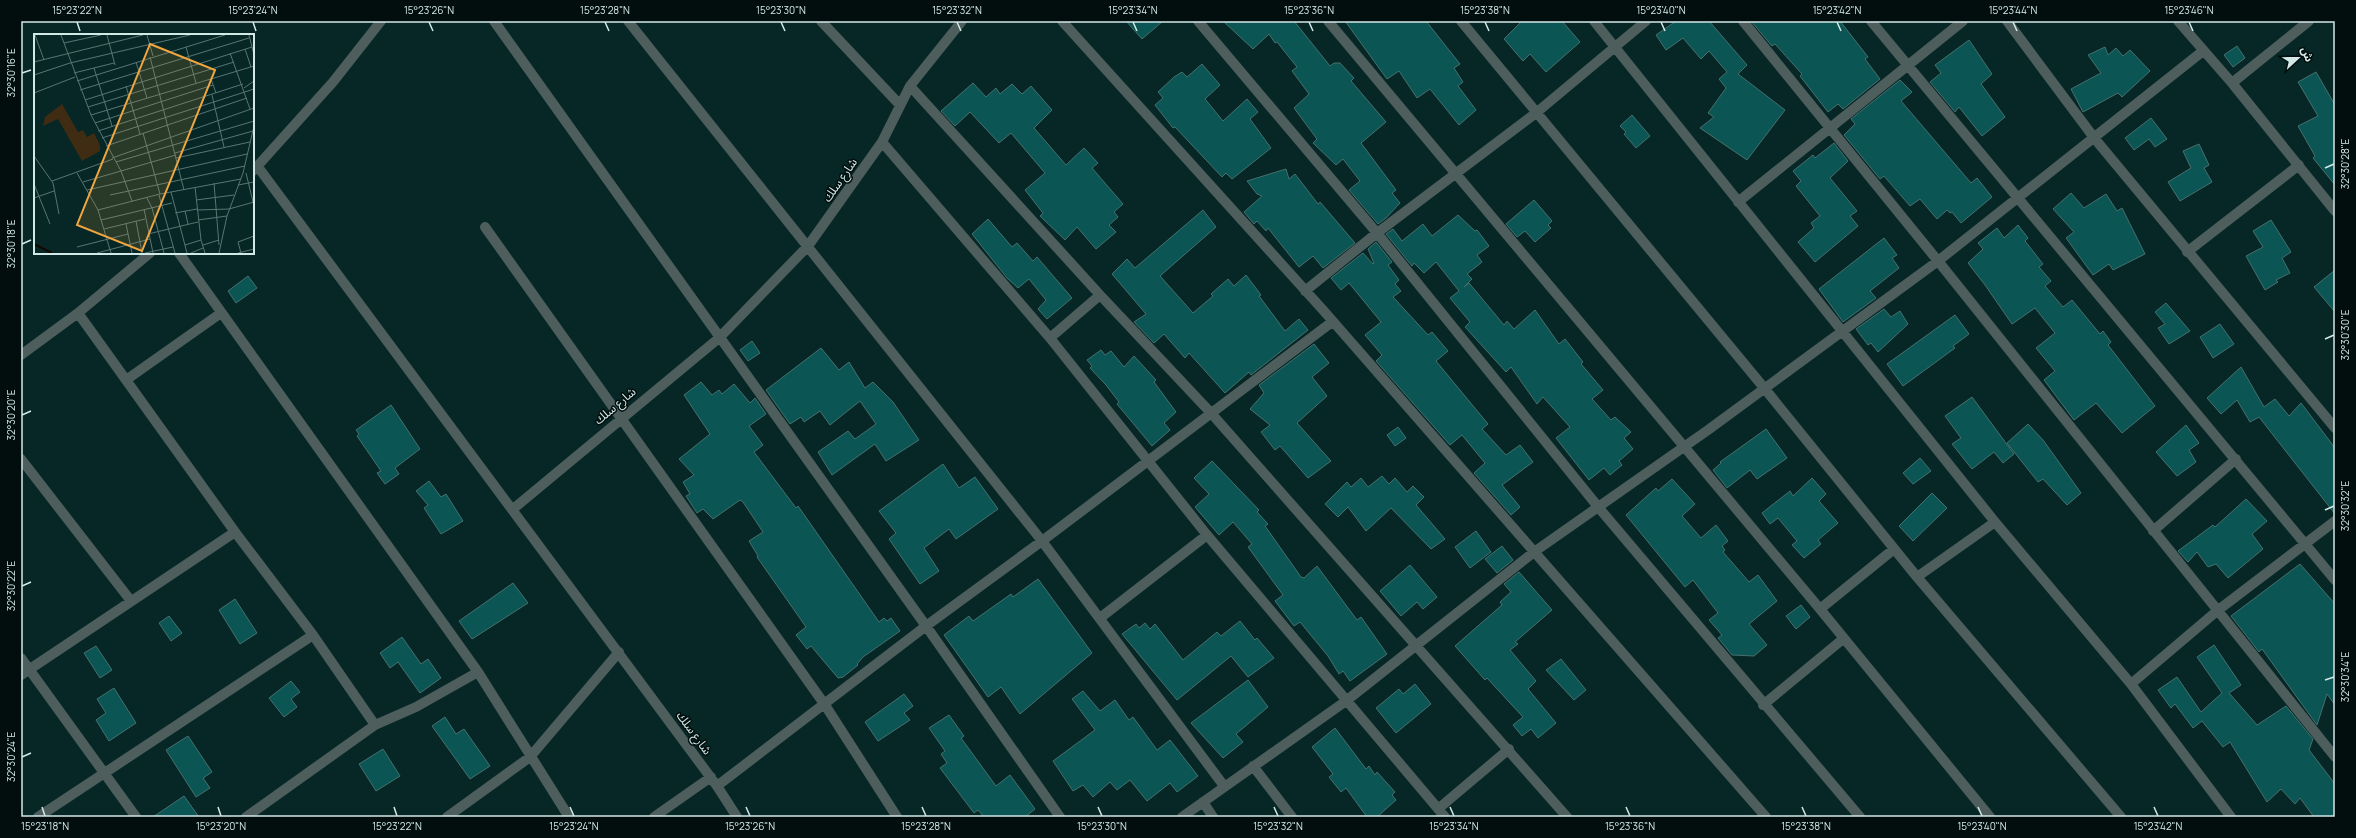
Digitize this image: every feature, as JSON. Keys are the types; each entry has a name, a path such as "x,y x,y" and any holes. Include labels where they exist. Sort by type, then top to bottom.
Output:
{"street":[{"path":"381,21 333,82 255,169 513,509"},
{"path":"494,21 926,626 1060,817"},
{"path":"628,21 1042,541 1224,786"},
{"path":"821,21 900,105"},
{"name":"شارع سلك","path":"737,817 711,777 513,509 622,417 720,338 808,246 882,142 910,86 962,21"},
{"path":"1062,21 1305,291 1766,817"},
{"path":"1198,21 1377,233 1599,508 1763,705 1860,817"},
{"path":"1328,21 1820,609 1843,640 1990,817"},
{"path":"1462,21 1536,113 1765,389 1917,578 2121,817"},
{"path":"1594,21 1995,522 2131,684 2231,817"},
{"path":"1305,291 1377,233 1536,113 1646,21"},
{"path":"1743,21 1938,261 2335,757"},
{"path":"1871,21 2017,199 2236,459 2335,580"},
{"path":"1738,202 1963,21"},
{"path":"2007,21 2094,139 2335,428"},
{"path":"2178,21 2232,83 2335,211"},
{"path":"2232,83 2309,21"},
{"path":"1182,817 1346,701 1534,552 1599,508 1765,389 1842,330 1938,261 2094,139 2203,51"},
{"path":"910,86 1100,295 1211,413 1415,647 1509,749 1567,817"},
{"path":"882,142 1050,338 1207,535 1445,817"},
{"path":"2187,252 2299,165"},
{"path":"485,227 622,417 825,705 897,817"},
{"path":"21,355 78,313 149,254"},
{"path":"180,254 478,672 569,817"},
{"path":"1050,338 1100,295"},
{"path":"78,313 236,532 313,635 375,724"},
{"path":"126,380 221,313"},
{"path":"717,786 825,705 926,626 1042,541 1332,322"},
{"path":"21,459 131,601"},
{"path":"2153,531 2236,459"},
{"path":"2131,684 2217,611 2335,521"},
{"path":"1917,578 1995,522"},
{"path":"21,675 236,532"},
{"path":"1100,618 1207,535"},
{"path":"1820,609 1894,549"},
{"path":"38,817 313,635"},
{"path":"1763,705 1843,640"},
{"path":"447,817 530,757 619,652"},
{"path":"21,658 136,817"},
{"path":"246,817 375,724 416,707 478,672"},
{"path":"1438,809 1509,749"},
{"path":"1253,766 1292,817"},
{"path":"654,817 711,777"},
{"path":"1202,802 1213,817"}],"building":[{"path":"1126,21 1163,21 1142,39"},
{"path":"1223,21 1294,21 1330,66 1334,63 1340,63 1354,78 1351,81 1386,122 1361,143 1396,190 1392,193 1400,203 1386,218 1378,224 1349,190 1360,181 1343,159 1336,165 1313,143 1317,139 1294,108 1309,94 1292,71 1297,67 1277,42 1275,43 1269,34 1253,49"},
{"path":"1345,21 1426,21 1460,64 1454,68 1463,82 1458,86 1476,110 1459,125 1430,89 1417,98 1399,71 1387,79"},
{"path":"1522,21 1562,21 1580,42 1546,72 1530,54 1523,61 1504,39"},
{"path":"1676,21 1709,21 1747,65 1738,74 1785,110 1747,160 1700,128 1714,117 1708,113 1726,88 1719,79 1727,72 1709,51 1701,59 1683,38 1666,50 1656,35"},
{"path":"1751,21 1840,21 1868,57 1865,59 1880,79 1843,109 1838,104 1828,112 1800,76 1802,74 1775,44 1772,46"},
{"path":"1969,40 1992,74 1981,84 2005,117 1982,136 1959,107 1955,112 1930,82 1941,73 1935,65"},
{"path":"2237,46 2245,58 2233,67 2224,55"},
{"path":"2105,47 2108,55 2116,48 2123,56 2130,50 2150,71 2122,97 2118,93 2083,112 2071,89 2101,73 2088,55"},
{"path":"1202,64 1220,85 1205,99 1223,121 1247,99 1258,112 1250,119 1271,148 1232,179 1226,173 1222,177 1175,127 1173,128 1155,105 1163,98 1158,92 1174,77 1182,72 1187,77"},
{"path":"2316,72 2335,105 2335,185 2313,158 2315,156 2298,126 2318,116 2298,82"},
{"path":"1900,80 1912,92 1901,101 1971,183 1977,178 1992,197 1961,223 1952,212 1950,213 1947,210 1937,219 1920,199 1910,206 1884,176 1880,179 1844,135 1855,124 1851,119"},
{"path":"973,83 986,97 996,88 1000,94 1012,84 1022,94 1031,86 1052,110 1034,128 1066,165 1084,148 1098,163 1092,168 1123,204 1114,212 1118,217 1109,225 1116,232 1096,249 1077,227 1065,240 1040,216 1043,213 1025,190 1045,173 1011,133 999,143 970,112 955,126 941,111"},
{"path":"1632,115 1650,136 1636,148 1624,134 1626,132 1620,126"},
{"path":"2151,118 2167,139 2155,147 2149,139 2134,150 2125,138"},
{"path":"1834,143 1848,161 1830,178 1857,211 1850,216 1858,226 1815,262 1798,242 1814,228 1811,223 1820,216 1796,186 1801,181 1793,171 1813,155 1815,158"},
{"path":"2199,144 2209,165 2204,168 2212,182 2180,201 2168,182 2191,168 2183,151"},
{"path":"1286,169 1289,179 1295,174 1318,204 1320,202 1355,243 1323,268 1313,256 1299,267 1268,228 1266,231 1257,221 1254,224 1244,212 1262,196 1257,194 1247,181"},
{"path":"2071,193 2084,208 2106,194 2117,211 2122,208 2145,254 2113,270 2109,264 2093,275 2066,238 2074,232 2053,209"},
{"path":"1534,200 1552,221 1548,225 1551,228 1535,242 1525,231 1517,237 1506,224"},
{"path":"1203,210 1216,227 1160,276 1193,313 1213,296 1211,294 1228,279 1234,286 1246,275 1261,295 1259,296 1285,331 1299,319 1308,330 1251,375 1249,372 1225,393 1189,353 1185,358 1164,334 1154,343 1134,322 1146,314 1112,274 1127,259 1135,268"},
{"path":"1458,215 1475,231 1477,230 1489,246 1477,255 1482,262 1467,274 1472,279 1464,287 1469,283 1504,325 1507,321 1514,329 1535,310 1559,344 1565,339 1583,362 1581,364 1603,390 1592,399 1611,420 1615,417 1631,432 1624,438 1633,449 1619,461 1622,465 1610,475 1604,468 1589,480 1556,438 1570,427 1543,397 1537,404 1511,367 1506,372 1465,327 1470,322 1450,298 1459,291 1436,262 1424,273 1414,263 1412,266 1386,234 1393,229 1402,241 1423,224 1432,236"},
{"path":"988,219 1012,247 1017,243 1033,261 1037,257 1072,298 1047,319 1038,309 1046,300 1029,279 1018,288 1007,278 972,234"},
{"path":"2271,220 2291,252 2282,258 2290,273 2276,280 2278,282 2265,290 2246,256 2263,247 2253,231"},
{"path":"2018,225 2028,238 2025,241 2043,264 2039,267 2051,281 2045,286 2063,307 2072,300 2100,334 2103,331 2111,342 2108,345 2155,406 2122,433 2096,403 2074,420 2044,380 2055,371 2036,348 2055,333 2035,308 2012,324 1968,263 1983,249 1978,243 1997,228 2004,238"},
{"path":"1884,238 1897,255 1892,258 1899,268 1870,291 1876,298 1843,322 1819,289"},
{"path":"1376,242 1392,262 1388,265 1399,280 1395,284 1401,291 1393,297 1428,335 1432,332 1448,351 1436,361 1488,424 1482,429 1506,455 1520,445 1533,462 1502,485 1520,507 1511,515 1474,473 1485,463 1462,435 1450,445 1376,361 1382,355 1365,335 1381,322 1349,283 1341,290 1331,278 1363,253 1373,264 1374,263 1368,249"},
{"path":"2335,270 2335,312 2314,287"},
{"path":"248,276 257,288 236,303 228,291"},
{"path":"2166,303 2190,331 2169,344 2158,328 2165,324 2155,312"},
{"path":"1884,309 1891,317 1900,311 1908,324 1878,352 1871,343 1868,345 1856,329"},
{"path":"1955,315 1969,334 1953,346 1955,348 1903,386 1887,364"},
{"path":"2220,324 2234,344 2213,358 2200,337"},
{"path":"752,341 760,353 748,361 740,350"},
{"path":"1314,344 1329,363 1312,377 1327,396 1297,423 1331,461 1308,478 1280,446 1275,450 1261,432 1270,425 1250,409 1264,393 1259,385"},
{"path":"821,348 839,370 849,362 865,388 873,382 893,402 919,440 886,461 875,444 832,475 818,452 848,431 855,439 876,424 860,401 830,425 820,411 804,422 801,417 790,424 766,390"},
{"path":"1101,350 1105,355 1111,351 1124,367 1134,356 1156,380 1154,382 1176,412 1164,423 1170,430 1152,446 1117,404 1119,402 1106,385 1090,368 1092,366 1087,360"},
{"path":"2241,367 2264,407 2275,399 2289,416 2301,403 2335,448 2335,514 2259,417 2250,422 2237,400 2221,414 2207,398"},
{"path":"701,382 712,395 719,390 722,394 734,384 750,403 755,398 766,414 749,426 763,445 754,452 796,508 798,506 879,622 884,618 887,621 891,618 900,631 863,657 857,664 858,665 843,677 838,678 811,646 807,649 796,635 806,627 757,557 758,556 749,541 763,532 743,502 740,500 713,519 703,509 697,513 686,496 690,494 683,482 694,475 679,459 710,434 684,395"},
{"path":"1972,397 2014,454 2003,463 1994,452 1972,469 1952,444 1961,438 1945,416"},
{"path":"391,405 420,449 395,468 399,474 385,484 377,473 381,471 357,436 359,434 356,430"},
{"path":"2028,424 2043,440 2081,493 2067,505 2043,479 2038,482 2007,443"},
{"path":"2186,425 2199,443 2189,450 2196,462 2177,476 2156,452"},
{"path":"1398,427 1406,438 1395,446 1387,435"},
{"path":"1766,429 1787,458 1757,479 1750,470 1727,488 1713,470 1721,463 1720,462"},
{"path":"1920,458 1931,471 1913,484 1903,473"},
{"path":"1212,461 1259,510 1257,512 1268,524 1265,526 1301,577 1304,578 1317,566 1357,620 1361,617 1387,654 1350,681 1343,671 1339,674 1328,656 1300,622 1294,626 1275,601 1283,595 1248,547 1252,544 1233,522 1219,535 1195,507 1209,494 1194,478"},
{"path":"943,464 959,488 975,477 998,509 956,539 949,529 924,548 939,571 920,584 889,539 896,533 879,511"},
{"path":"1382,476 1389,484 1395,478 1407,492 1413,486 1424,497 1416,505 1445,539 1431,549 1391,508 1366,531 1348,507 1338,517 1325,504 1347,482 1351,487 1361,478 1368,487"},
{"path":"1812,478 1826,494 1819,501 1838,523 1818,540 1821,544 1804,558 1792,545 1797,541 1778,518 1770,524 1762,513 1790,491 1793,496"},
{"path":"1672,479 1695,504 1682,516 1701,538 1716,525 1728,541 1722,546 1725,550 1723,552 1749,582 1758,575 1777,601 1749,624 1767,645 1754,656 1732,655 1718,638 1722,635 1709,620 1718,613 1693,580 1685,587 1626,515 1656,488 1658,491"},
{"path":"429,481 441,497 446,494 463,521 441,534 424,508 428,505 416,491"},
{"path":"1932,493 1947,508 1913,541 1899,526"},
{"path":"2246,499 2267,521 2252,534 2263,549 2228,578 2216,564 2208,567 2197,552 2188,562 2178,551 2213,525 2215,527"},
{"path":"1476,531 1491,552 1470,568 1455,547"},
{"path":"1502,546 1513,560 1497,573 1485,559"},
{"path":"2300,564 2335,604 2335,705 2327,694 2317,725 2262,649 2259,652 2231,616"},
{"path":"1410,565 1437,597 1423,609 1417,602 1401,616 1380,591"},
{"path":"1519,572 1552,610 1515,642 1518,644 1510,650 1536,681 1528,689 1556,723 1538,738 1531,729 1522,736 1513,725 1523,717 1487,678 1485,680 1455,646 1502,605 1500,602 1511,592 1504,584"},
{"path":"1038,579 1092,653 1020,714 1001,687 988,697 944,635 969,616 973,621 1011,594 1013,597"},
{"path":"513,583 528,603 472,639 459,621"},
{"path":"235,599 257,633 240,644 219,610"},
{"path":"1801,605 1810,617 1796,629 1786,616"},
{"path":"169,616 182,633 171,641 159,623"},
{"path":"1240,621 1255,640 1257,638 1274,658 1248,677 1231,656 1177,700 1122,634 1136,624 1139,628 1145,623 1150,629 1155,624 1183,660 1217,632 1221,636"},
{"path":"402,637 421,664 428,659 441,678 420,693 398,662 390,668 380,653"},
{"path":"2214,645 2241,685 2229,693 2257,725 2286,706 2313,739 2309,750 2335,784 2335,817 2314,817 2300,798 2295,804 2281,789 2267,802 2230,742 2223,747 2202,721 2193,728 2175,704 2171,708 2158,690 2177,677 2201,712 2222,693 2197,657"},
{"path":"96,646 112,670 100,678 84,653"},
{"path":"1561,659 1586,690 1574,700 1546,670"},
{"path":"1248,680 1268,707 1236,734 1243,742 1223,758 1191,723"},
{"path":"291,681 300,692 291,699 297,707 284,717 269,698"},
{"path":"1415,684 1431,704 1396,733 1376,708 1399,689 1403,694"},
{"path":"114,688 136,723 109,741 96,720 106,713 97,699"},
{"path":"1083,691 1100,711 1115,700 1129,720 1133,717 1157,750 1170,740 1198,776 1177,792 1170,783 1147,801 1130,780 1117,790 1110,782 1093,797 1083,785 1073,791 1053,761 1095,730 1072,699"},
{"path":"904,694 913,706 904,713 910,720 878,741 865,722"},
{"path":"949,715 964,736 961,738 996,786 1010,775 1035,809 1025,817 984,817 978,810 974,813 940,768 947,763 941,754 945,751 929,728"},
{"path":"445,717 456,734 464,729 490,766 470,779 432,726"},
{"path":"1335,728 1366,769 1369,766 1375,775 1377,772 1395,792 1392,795 1396,800 1377,817 1367,817 1346,788 1341,792 1329,777 1333,774 1312,747"},
{"path":"188,736 212,772 203,778 210,788 196,797 166,750"},
{"path":"383,749 400,776 376,791 359,764"},
{"path":"184,796 199,817 153,817"}]}
